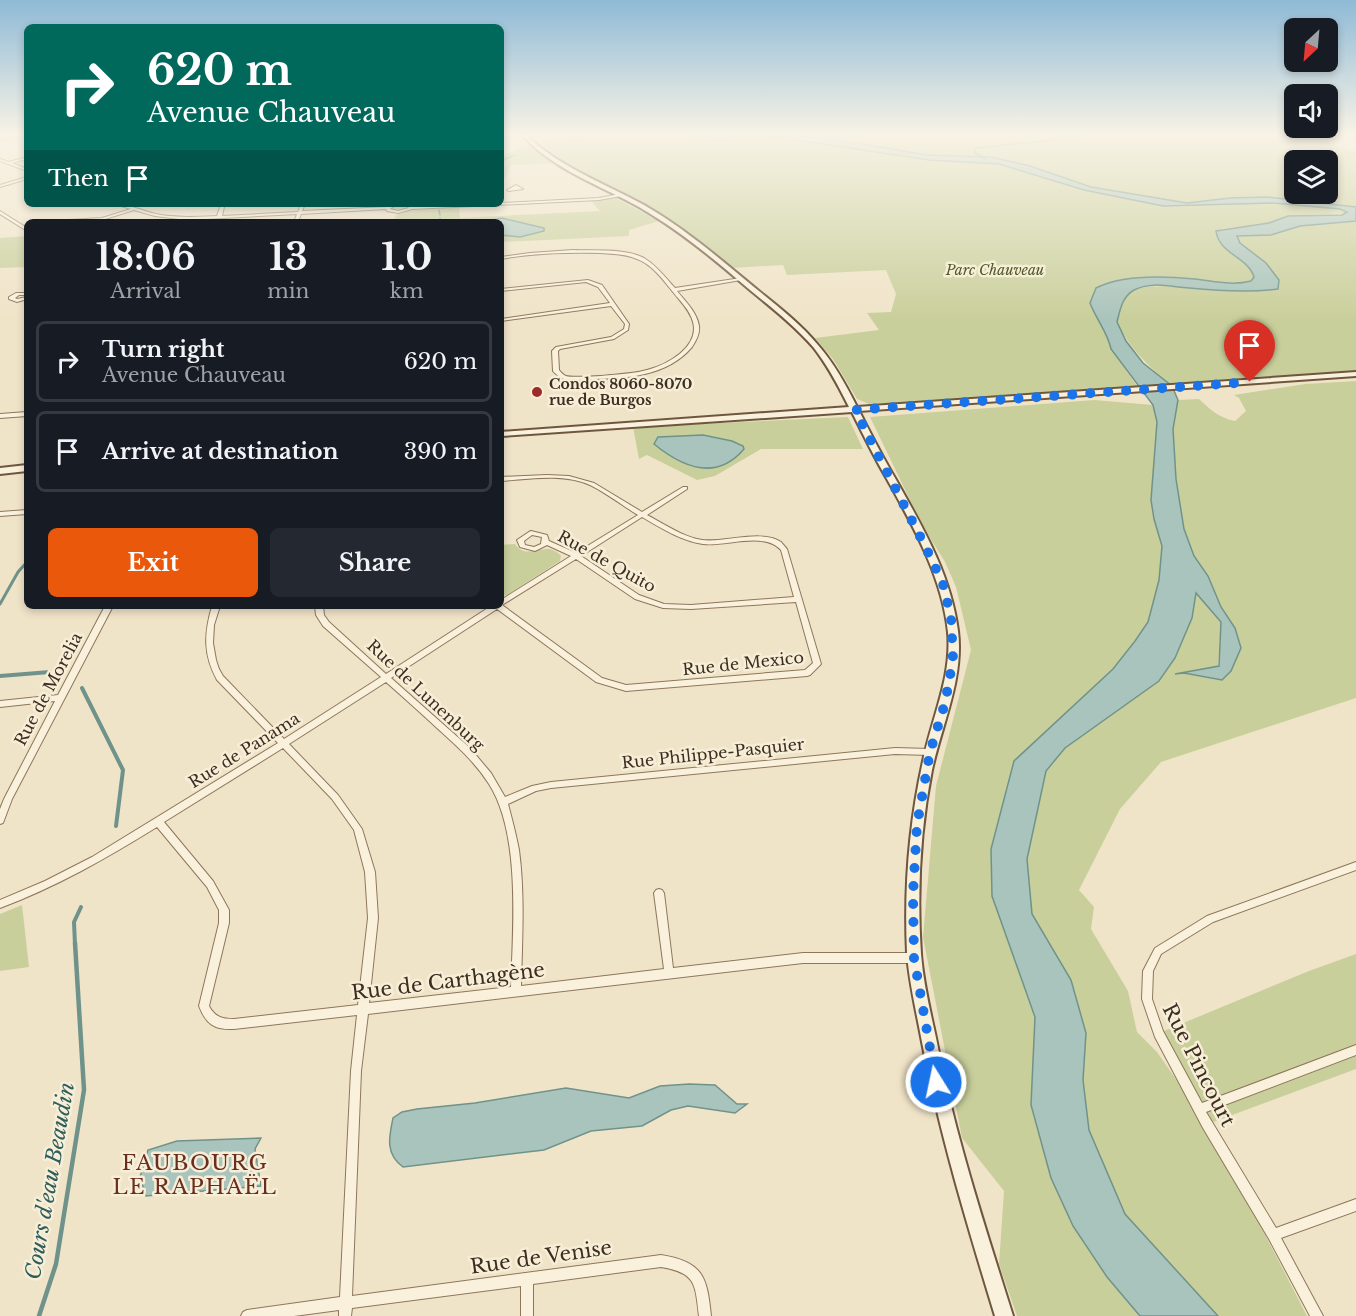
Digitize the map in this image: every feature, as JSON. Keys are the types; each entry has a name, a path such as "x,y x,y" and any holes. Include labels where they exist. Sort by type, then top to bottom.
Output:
{"street":[{"path":"516,197 516,203"},
{"path":"504,204 598,197"},
{"path":"624,197 681,233 806,333 825,358 855,410 943,584 951,618 953,659 945,703 930,752 917,825 913,894 914,958 936,1082 967,1196 1004,1316"},
{"path":"124,207 176,218 219,218 388,208 391,212 398,213 412,208 434,207"},
{"path":"219,218 222,207"},
{"path":"297,219 302,207"},
{"path":"102,219 132,210"},
{"path":"0,212 24,227"},
{"path":"504,258 597,252 628,254 641,259 674,290 693,314 697,330 692,343 674,359 652,370 639,374 573,378 559,375 556,371 555,351 558,348 612,338 626,330 627,324 600,286 586,281 546,283 504,290"},
{"path":"674,290 741,279"},
{"path":"504,320 612,304"},
{"path":"504,434 1356,374"},
{"path":"0,417 24,414"},
{"path":"0,464 24,462"},
{"path":"0,471 24,468"},
{"path":"504,479 546,476 578,478 645,514"},
{"name":"Rue de Panama","path":"504,601 685,488"},
{"path":"0,514 24,512"},
{"name":"Rue de Mexico","path":"503,609 599,680 612,685 633,688 807,673 817,664 784,549 778,542 767,539 703,542 686,537 645,514"},
{"name":"Rue de Quito","path":"546,542 576,556 637,597 663,606 691,607 799,599"},
{"name":"Rue de Morelia","path":"0,820 4,799 107,609"},
{"path":"215,609 209,628 208,646 213,666 220,678 335,797 358,829 369,872 374,918 353,1114 345,1309"},
{"name":"Rue de Lunenburg","path":"319,609 320,615 326,624 467,750 487,773 503,802 515,848 516,991"},
{"name":"Rue de Panama","path":"0,904 55,882 158,821 492,609"},
{"path":"0,704 60,698"},
{"name":"Rue Philippe-Pasquier","path":"503,802 535,788 551,785 895,751 930,752"},
{"name":"Rue de Carthagène","path":"158,821 210,884 224,910 224,923 204,1006 208,1016 216,1022 228,1024 803,958 914,958"},
{"name":"Rue Pincourt","path":"1317,1316 1158,1033 1147,999 1148,971 1158,951 1210,919 1356,866"},
{"path":"659,893 669,973"},
{"path":"1199,1109 1356,1050"},
{"path":"1273,1235 1356,1205"},
{"name":"Rue de Venise","path":"247,1316 345,1309 527,1278 661,1261 680,1263 690,1268 699,1282 705,1316"},
{"path":"527,1278 527,1316"}],"green space":[{"name":"Parc Chauveau","path":"628,197 1121,197 1163,206 1273,203 1338,208 1348,213 1288,216 1269,223 1220,229 1223,247 1251,268 1254,277 1251,281 1230,283 1158,277 1118,281 1096,288 1090,303 1109,339 1111,349 1137,386 981,399 869,404 857,399 833,359 815,338 879,330 867,313 891,312 896,294 886,270 787,275 783,265 732,268 661,216"},
{"path":"1153,197 1252,197 1187,203"},
{"path":"1338,197 1356,197 1356,207 1330,204 1338,204"},
{"path":"616,198 659,221 629,230 629,236 504,242 504,219 394,219 398,213 388,210 392,207 459,207 460,218 600,211 591,201"},
{"path":"1356,221 1356,371 1170,384 1140,356 1117,322 1127,296 1144,287 1176,286 1261,291 1266,263 1240,243 1236,236 1271,235 1300,226"},
{"path":"24,236 24,267 0,268 0,238"},
{"path":"1356,381 1356,698 1161,762 1120,809 1079,890 1094,907 1091,929 1128,991 1137,1032 1157,1052 1203,1118 1159,1033 1356,954 1356,1069 1208,1124 1307,1316 1218,1316 1125,1214 1089,1130 1083,1080 1086,1033 1071,980 1032,914 1027,859 1046,771 1065,748 1160,681 1175,658 1192,618 1196,593 1221,622 1218,667 1188,674 1222,680 1235,628 1221,607 1208,576 1194,556 1184,529 1176,479 1173,429 1178,400 1199,399 1220,416 1235,421 1246,411 1239,398 1234,395 1305,384"},
{"path":"1094,400 1153,405 1157,422 1151,500 1162,546 1159,580 1148,622 1113,669 1014,761 992,896 1035,1017 1031,1107 1051,1178 1073,1226 1107,1277 1140,1316 1017,1316 999,1264 1004,1191 962,1138 923,937 936,786 971,650 956,587 945,562 922,525 870,417"},
{"path":"848,417 863,449 761,449 715,476 697,480 647,455 639,459 633,427"},
{"path":"515,544 525,551 549,549 561,556 560,561 504,596 504,545"},
{"path":"22,905 29,967 0,971 0,914"}],"water":[{"path":"1121,197 1153,197 1187,203 1230,198 1284,199 1284,204 1163,206"},
{"path":"1284,204 1330,204 1356,207 1356,221 1300,226 1271,235 1237,236 1240,243 1266,263 1279,280 1278,289 1234,291 1154,285 1141,287 1130,293 1124,300 1117,322 1126,341 1143,363 1172,386 1178,400 1173,429 1176,479 1184,529 1194,556 1208,576 1221,607 1235,628 1241,648 1231,671 1222,680 1184,673 1175,674 1219,666 1221,622 1196,593 1192,618 1175,658 1159,681 1065,748 1046,771 1027,859 1032,914 1071,980 1086,1033 1083,1080 1089,1130 1125,1214 1218,1316 1140,1316 1107,1277 1073,1226 1051,1178 1031,1105 1035,1017 992,896 991,849 1014,761 1113,669 1148,622 1159,580 1162,546 1151,500 1157,422 1153,405 1111,349 1090,303 1096,288 1119,280 1144,277 1230,283 1251,281 1254,277 1251,270 1222,245 1216,231 1269,223 1288,216 1342,215 1347,212 1340,209"},
{"path":"502,218 544,228 544,231 520,237 504,235 504,219 497,219"},
{"path":"703,435 732,441 743,446 744,449 733,459 711,468 687,464 654,444 658,437"},
{"path":"715,1085 737,1104 747,1104 735,1113 688,1106 671,1110 642,1126 591,1131 544,1150 403,1167 393,1157 391,1151 393,1118 402,1112 566,1088 629,1098 660,1086"},
{"path":"261,1138 255,1149 261,1186 146,1196 140,1177 148,1150 177,1141"}],"waterway":[{"name":"Cours d'eau Beaudin","path":"439,210 440,215"},
{"name":"Cours d'eau Beaudin","path":"0,604 24,565"},
{"name":"Cours d'eau Beaudin","path":"0,676 50,672"},
{"name":"Cours d'eau Beaudin","path":"82,688 123,770 116,826"},
{"name":"Cours d'eau Beaudin","path":"75,945 74,922 81,907"},
{"name":"Cours d'eau Beaudin","path":"39,1316 56,1264 84,1090 75,943"}],"place":[{"name":"Condos 8060-8070 rue de Burgos","path":"537,392"}],"district":[{"name":"FAUBOURG LE RAPHAËL","path":"195,1175"}],"route":[{"path":"936,1082 914,958 914,860 917,825 930,752 945,703 953,659 951,618 943,584 855,410 1250,382"}]}
